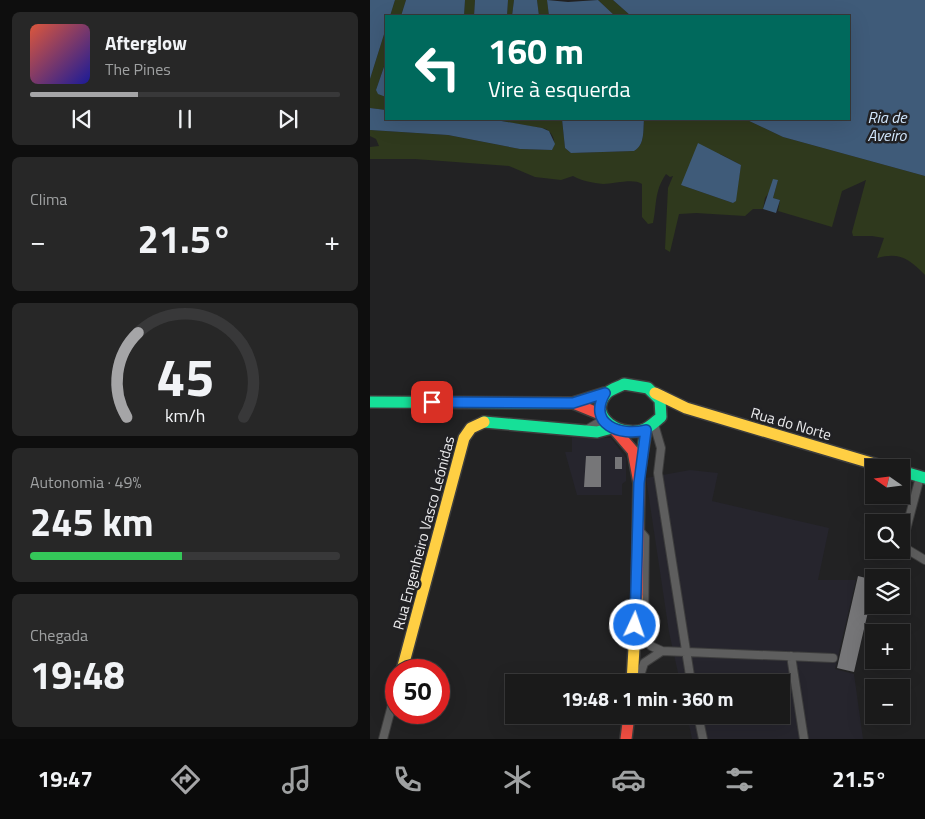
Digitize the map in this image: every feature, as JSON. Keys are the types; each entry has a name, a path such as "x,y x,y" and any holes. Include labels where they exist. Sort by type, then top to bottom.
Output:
{"main road":[{"path":"602,417 601,400 612,387 632,384 648,388 656,393 662,409 654,424 639,483"},
{"path":"370,402 573,403 605,393"},
{"name":"Rua do Norte","path":"656,393 686,408 865,461"},
{"path":"573,403 602,417 633,451 639,483 639,530 632,674"},
{"path":"613,429 635,433 654,424 675,410 686,408"},
{"name":"Rua Engenheiro Vasco Leónidas","path":"405,659 464,438 472,428 485,420 583,431 613,429"},
{"path":"910,473 923,477"},
{"path":"627,739 629,724"}],"street":[{"path":"583,431 594,427 602,417"},
{"path":"654,424 661,448 658,472 689,674"},
{"path":"923,477 903,541 905,548 925,560"},
{"path":"639,530 645,537 644,634 651,646 662,651 833,658"},
{"path":"641,674 644,663 662,651"},
{"path":"792,656 804,739"},
{"path":"383,739 387,724"},
{"path":"700,724 703,739"}],"shaded area":[{"path":"572,437 611,438 626,458 626,481 622,484 622,495 577,495 565,452 572,452"},
{"path":"690,470 718,473 712,501 829,528 818,580 856,580 835,669 854,674 863,739 692,739 689,724 790,724 790,674 678,674 669,632 646,478"}],"green space":[{"path":"395,0 406,0 401,15 390,15"},
{"path":"465,0 475,0 474,15 464,15"},
{"path":"508,0 514,0 512,15 507,15"},
{"path":"537,0 547,0 549,15 539,15"},
{"path":"598,0 613,0 630,15 614,15"},
{"path":"385,31 385,64 376,90 385,96 385,110 370,108 370,79"},
{"path":"496,120 562,120 565,148 571,153 634,151 642,141 644,120 747,120 783,137 925,176 925,275 904,258 885,256 877,258 884,238 853,236 852,232 866,180 842,191 832,227 778,211 780,200 773,198 778,180 765,198 763,209 753,209 745,216 696,213 679,214 670,252 665,249 668,188 673,176 670,177 666,174 662,180 653,223 648,224 642,217 642,184 638,182 629,181 603,184 588,182 573,176 561,180 535,177 509,166 415,159 370,159 370,147 379,146 376,139 370,136 370,130 448,135 520,149 552,150 554,144 551,133 546,129","holes":["720,154 741,165 735,201 733,203 681,185"]}],"water":[{"path":"370,0 395,0 390,15 385,15 385,31 370,79"},
{"path":"406,0 465,0 464,15 401,15"},
{"path":"475,0 508,0 507,15 474,15"},
{"path":"514,0 537,0 539,15 512,15"},
{"path":"547,0 568,2 598,0 614,15 549,15"},
{"name":"Ria de Aveiro","path":"613,0 925,0 925,176 783,137 747,120 850,120 850,15 630,15"},
{"path":"385,64 385,97 378,94 376,90"},
{"path":"370,108 385,110 385,120 496,120 542,128 549,131 555,144 552,150 520,149 448,135 370,130"},
{"path":"562,120 644,120 642,141 634,151 571,153 565,148"},
{"path":"698,143 741,165 736,201 733,203 681,185"},
{"path":"773,179 778,180 773,198 780,200 776,213 763,209"}],"building":[{"path":"586,456 601,456 601,487 584,487"},
{"path":"615,457 622,457 622,469 615,469"},
{"path":"858,576 865,578 865,614 867,614 854,672 837,668"}],"traffic: fast":[{"path":"624,384 648,388 660,400 661,417 645,429 627,431 610,424 604,418 601,402 607,393 624,384"},
{"path":"370,402 573,403 605,393"},
{"path":"484,422 597,432 612,428"},
{"path":"640,467 646,430"},
{"path":"910,474 925,478"}],"traffic: slow":[{"path":"655,393 686,408 865,461"},
{"path":"405,659 464,438 471,428 484,422"},
{"path":"632,674 637,597"}],"traffic: jam":[{"path":"573,403 600,414"},
{"path":"614,429 633,451 639,483 637,597"},
{"path":"626,739 628,724"}],"route":[{"path":"432,402 573,403 605,393 599,408 603,420 608,425 614,430 635,433 646,430 639,483 639,560 635,625"}]}
